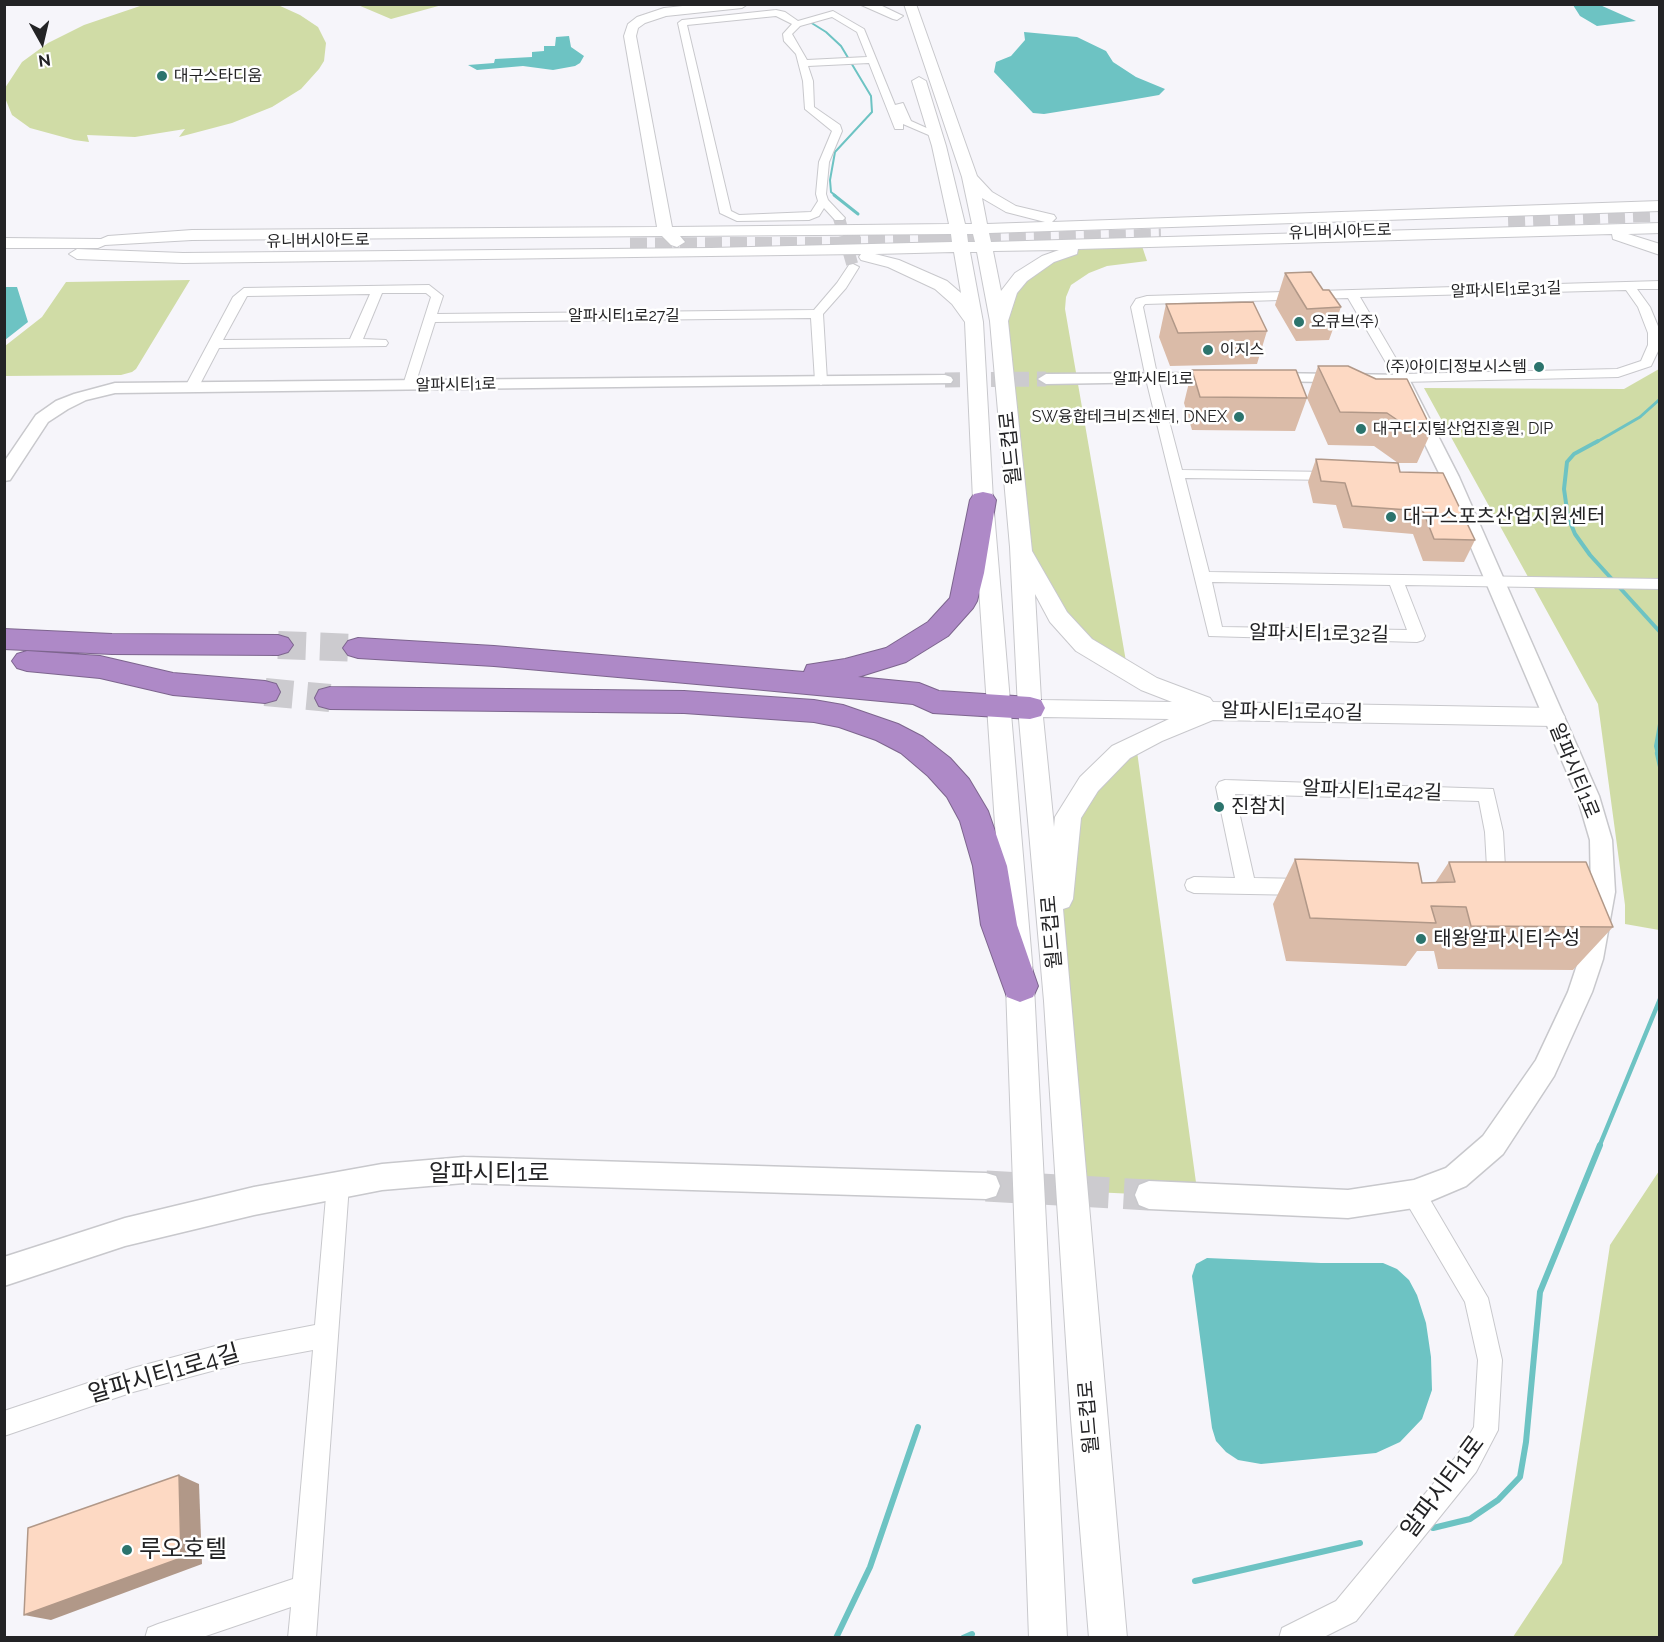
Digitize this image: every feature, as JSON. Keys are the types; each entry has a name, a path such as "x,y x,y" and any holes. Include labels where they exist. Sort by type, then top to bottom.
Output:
{"highway":[{"path":"753,678 845,670 869,664 896,655 938,629 963,601 983,500"},
{"path":"10,648 274,654"},
{"path":"10,648 173,684 265,692"},
{"path":"933,702 919,709 352,657 494,656 919,694 933,702 1030,708"},
{"path":"330,698 684,702 814,711 843,716 887,732 912,745 939,767 964,798 983,840 999,925 1020,986"}],"main road":[{"path":"711,253 689,249 673,240 666,231 630,36 632,27 641,20 663,12 742,4"},
{"path":"865,4 896,16"},
{"path":"926,6 912,10 969,177 971,238"},
{"path":"913,64 949,189 971,238"},
{"path":"969,177 987,195 1021,212 1111,224"},
{"path":"854,230 908,222 933,210 949,189"},
{"path":"609,230 642,219 661,204"},
{"path":"661,204 682,218 718,231"},
{"path":"82,248 183,258 711,253 898,248 971,238 1034,227 1651,206 1659,226 1571,231 1040,245 971,238 896,229 192,235 82,248"},
{"path":"1582,208 1606,213 1616,219 1617,226 1605,229"},
{"name":"유니버시아드로","path":"1163,234 1512,223"},
{"path":"1034,227 1021,235 1021,238 1028,243 1040,245"},
{"path":"896,229 913,237 914,242 898,248"},
{"path":"1571,231 1614,235 1659,250"},
{"name":"월드컵로","path":"971,238 1021,547 1030,708 1054,959 1108,1638"},
{"name":"유니버시아드로","path":"4,243 82,248 631,242"},
{"path":"819,250 874,258 919,274 949,291 966,309 986,322 1021,277 1035,267 1074,250 1123,243"},
{"name":"유니버시아드로","path":"4,255 82,248"},
{"name":"월드컵로","path":"986,322 983,500 1020,986 1048,1638"},
{"path":"1021,547 1058,617 1084,645 1149,684 1197,703 1234,710"},
{"name":"알파시티1로40길","path":"1030,708 1553,717"},
{"path":"1054,959 1068,817 1089,784 1121,752 1153,735 1202,715 1234,710"}],"street":[{"path":"797,24 782,14 776,13 735,19 689,21 681,25 726,213 737,218 809,217 815,214 824,201"},
{"path":"839,219 824,201 821,182 824,162 837,131 831,122 810,109 808,81 800,53 789,41 787,34 797,24 833,14 861,31 899,127"},
{"path":"802,63 873,60"},
{"path":"886,94 898,101 908,123 930,129"},
{"path":"821,381 817,314 854,267"},
{"name":"알파시티1로31길","path":"1152,379 1137,307 1140,302 1659,285"},
{"path":"1629,286 1644,307 1654,333 1654,345 1646,363"},
{"path":"192,387 239,297 244,292 429,289 437,296 408,385"},
{"path":"355,343 378,290"},
{"path":"1352,294 1401,378"},
{"name":"알파시티1로27길","path":"430,318 817,314"},
{"path":"215,344 382,343"},
{"path":"1258,378 1401,378 1618,373 1646,363 1659,369"},
{"name":"알파시티1로","path":"1046,379 1235,378"},
{"path":"1329,378 1359,384 1387,396 1426,425"},
{"name":"알파시티1로","path":"1149,1195 1348,1204 1414,1194 1456,1177 1494,1145 1545,1068 1580,992 1591,959 1591,892 1600,840 1588,796 1494,580 1444,477 1426,425 1401,378"},
{"name":"알파시티1로32길","path":"1152,379 1215,632 1417,636 1395,579"},
{"name":"알파시티1로","path":"4,476 42,419 62,405 80,397 115,388 945,380"},
{"path":"1177,474 1343,476"},
{"path":"1203,577 1659,584"},
{"name":"알파시티1로42길","path":"1246,886 1225,786 1487,794 1503,890 1475,890"},
{"path":"1194,885 1326,888"},
{"name":"알파시티1로","path":"4,1272 125,1232 254,1200 382,1177 464,1170 986,1186"},
{"path":"302,1638 339,1185"},
{"name":"알파시티1로","path":"1292,1638 1346,1611 1467,1463 1486,1430 1490,1360 1476,1298 1414,1194"},
{"name":"알파시티1로4길","path":"4,1424 133,1380 238,1352 326,1335"},
{"path":"158,1638 306,1588"}],"green space":[{"name":"대구스타디움","path":"143,5 278,5 300,15 318,27 326,43 324,61 301,89 272,107 232,123 179,137 185,129 135,137 87,135 89,142 30,128 12,115 5,98 5,88 22,62 48,43 84,25"},
{"path":"358,5 442,5 391,19"},
{"path":"1141,243 1147,261 1107,266 1089,273 1071,285 1066,297 1065,309 1128,673 1099,655 1026,559 1004,303 1015,284 1074,250"},
{"path":"190,280 132,372 121,375 5,376 5,346 42,317 66,282"},
{"path":"1659,369 1659,930 1625,924 1625,905 1598,704 1424,388 1624,389"},
{"path":"1136,744 1198,1197 1072,1191 1054,959 1068,817"},
{"path":"1659,1171 1659,1637 1513,1637 1562,1563 1610,1245"}],"water":[{"path":"1573,5 1600,5 1636,21 1597,26 1580,16"},
{"path":"1024,32 1077,37 1106,51 1113,62 1136,77 1165,89 1159,95 1044,114 1033,113 994,72 996,62 1011,56 1025,40"},
{"path":"569,36 571,47 584,56 575,66 553,70 523,66 477,70 468,65 494,63 495,59 532,57 532,52 544,51 544,46 555,46 556,37"},
{"path":"4,287 17,287 28,322 5,340"},
{"path":"1207,1258 1383,1263 1397,1269 1409,1280 1417,1295 1426,1323 1431,1357 1432,1390 1422,1419 1400,1442 1376,1453 1261,1464 1238,1460 1226,1452 1216,1441 1212,1428 1192,1276 1196,1264"}],"building":[{"path":"1311,272 1323,290 1329,290 1341,307 1307,309 1285,273"},
{"path":"1253,302 1267,331 1178,333 1166,304"},
{"path":"1318,366 1348,366 1376,379 1407,379 1432,430 1412,430 1387,413 1340,412"},
{"path":"1192,370 1296,370 1307,398 1200,397"},
{"path":"1316,459 1398,463 1400,472 1443,473 1475,540 1434,539 1423,511 1352,506 1345,483 1321,481"},
{"path":"1295,859 1418,863 1422,883 1455,882 1449,862 1586,862 1613,927 1471,926 1466,907 1431,906 1436,923 1310,918"},
{"name":"루오호텔","path":"179,1475 181,1558 24,1615 28,1528"}],"waterway":[{"path":"810,22 826,32 841,46 871,96 872,112 835,152 830,180 831,192 836,196"},
{"path":"834,195 858,214"},
{"path":"1595,443 1640,417 1660,399"},
{"path":"1598,441 1574,454 1567,462 1564,489 1568,517 1575,534 1590,555 1660,632"},
{"path":"1658,754 1656,746 1660,724"},
{"path":"1657,753 1660,766"},
{"path":"1599,1147 1660,999"},
{"path":"1433,1528 1470,1519 1498,1500 1520,1477 1526,1442 1540,1292 1600,1145"},
{"path":"836,1638 870,1567 918,1427"},
{"path":"1195,1581 1360,1543"},
{"path":"963,1638 972,1634"}],"tunnel":[{"path":"1508,219 1660,213"},
{"path":"839,218 853,267"},
{"path":"843,237 951,235"},
{"path":"934,243 1161,237"},
{"path":"630,246 861,245"},
{"path":"945,380 1046,379"},
{"path":"278,645 358,648"},
{"path":"265,692 330,698"},
{"path":"986,1186 1149,1195"}],"place":[{"name":"대구스타디움","path":"162,76"},
{"name":"오큐브(주)","path":"1299,322"},
{"name":"이지스","path":"1208,350"},
{"name":"(주)아이디정보시스템","path":"1539,367"},
{"name":"SW융합테크비즈센터, DNEX","path":"1239,417"},
{"name":"대구디지털산업진흥원, DIP","path":"1361,429"},
{"name":"대구스포츠산업지원센터","path":"1391,517"},
{"name":"진참치","path":"1219,807"},
{"name":"태왕알파시티수성","path":"1421,939"},
{"name":"루오호텔","path":"127,1550"}]}
